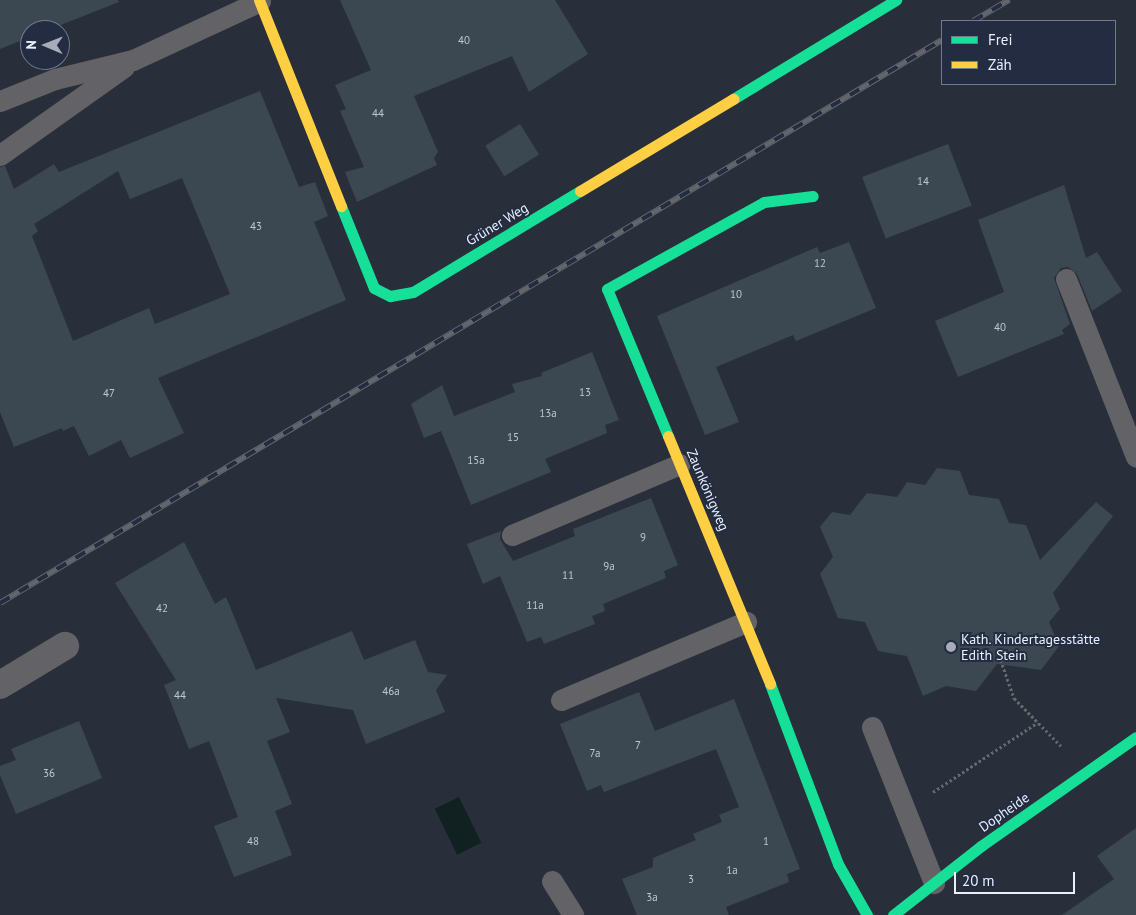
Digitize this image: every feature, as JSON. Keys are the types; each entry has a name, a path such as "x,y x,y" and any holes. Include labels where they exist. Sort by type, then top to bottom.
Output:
{"street":[{"name":"Grüner Weg","path":"260,1 374,288 390,296 413,292 896,0"},
{"name":"Zaunkönigweg","path":"813,196 764,202 607,289 746,622 838,864 867,915"},
{"path":"0,685 65,646"},
{"name":"Dopheide","path":"893,915 1084,773 1136,737"}],"lane":[{"path":"0,155 133,60 260,1"},
{"path":"0,101 55,79 133,60"},
{"path":"1066,279 1136,457"},
{"path":"512,535 680,464"},
{"path":"561,700 746,622"},
{"path":"872,727 934,883"},
{"path":"552,881 573,915"}],"path":[{"path":"999,655 1014,698 1084,773"},
{"path":"905,810 1037,723"}],"shaded area":[{"path":"459,797 481,843 457,855 435,809"}],"building":[{"path":"0,0 118,0 119,2 70,21 20,20 20,41 0,49"},
{"path":"340,0 555,0 588,54 529,92 512,56 414,96 438,152 434,158 437,165 357,202 345,172 364,167 340,111 346,109 335,85 371,70"},
{"path":"260,91 299,187 315,182 328,216 314,222 346,300 158,378 184,433 130,458 121,440 89,456 74,426 63,431 62,428 14,447 0,412 0,167 5,166 14,189 54,164 59,172","holes":["118,171 130,199 182,178 230,294 155,324 149,308 73,341 32,236 38,231 34,224"]},
{"path":"520,124 539,155 504,176 485,146"},
{"path":"948,144 972,206 886,239 862,177"},
{"path":"1064,185 1086,258 1097,252 1122,291 1092,311 1077,274 1068,267 1061,268 1054,278 1070,324 1062,330 1064,334 958,377 935,321 1004,292 978,220"},
{"path":"849,242 876,308 796,341 793,335 716,367 739,422 705,435 657,316 817,247 820,253"},
{"path":"592,352 619,420 605,425 607,433 545,459 551,472 471,505 441,431 424,438 411,404 442,385 454,416 515,392 512,384 542,376 541,373"},
{"path":"937,468 960,471 969,495 999,499 1009,523 1026,525 1040,560 1096,502 1113,516 1053,593 1060,609 1049,622 1059,646 1041,670 997,664 976,691 946,686 923,696 907,656 878,651 865,622 838,618 820,574 833,557 820,527 832,512 850,515 867,493 897,497 907,482 925,485"},
{"path":"651,498 678,565 664,571 666,578 603,604 605,611 592,616 595,624 544,644 541,637 527,642 500,576 483,584 467,544 501,531 500,539 513,561 575,536 573,529"},
{"path":"184,542 215,604 226,597 256,670 352,631 364,660 415,640 428,672 447,675 436,690 445,712 366,744 353,710 276,698 290,732 267,741 292,804 275,811 292,855 234,877 214,826 238,817 209,741 189,749 164,685 176,680 115,583"},
{"path":"639,692 655,731 734,699 800,869 787,874 789,882 726,907 729,915 637,915 622,879 653,867 653,858 696,840 693,834 722,822 719,815 739,807 716,749 604,792 601,785 587,791 560,724"},
{"path":"79,721 102,778 16,814 0,775 0,766 16,760 11,749"},
{"path":"1136,828 1136,915 1062,915 1114,879 1097,856"}],"railway":[{"path":"975,20 1009,0"},
{"path":"0,603 941,41"}],"traffic: fast":[{"path":"733,99 896,0"},
{"path":"341,206 374,288 390,296 413,292 580,191"},
{"path":"668,436 607,289 764,202 813,196"},
{"path":"770,684 838,864 867,915"},
{"path":"893,915 981,846 1136,737"}],"traffic: slow":[{"path":"259,0 341,206"},
{"path":"580,191 733,99"},
{"path":"668,436 770,684"}],"place":[{"name":"Kath. Kindertagesstätte Edith Stein","path":"951,647"}]}
